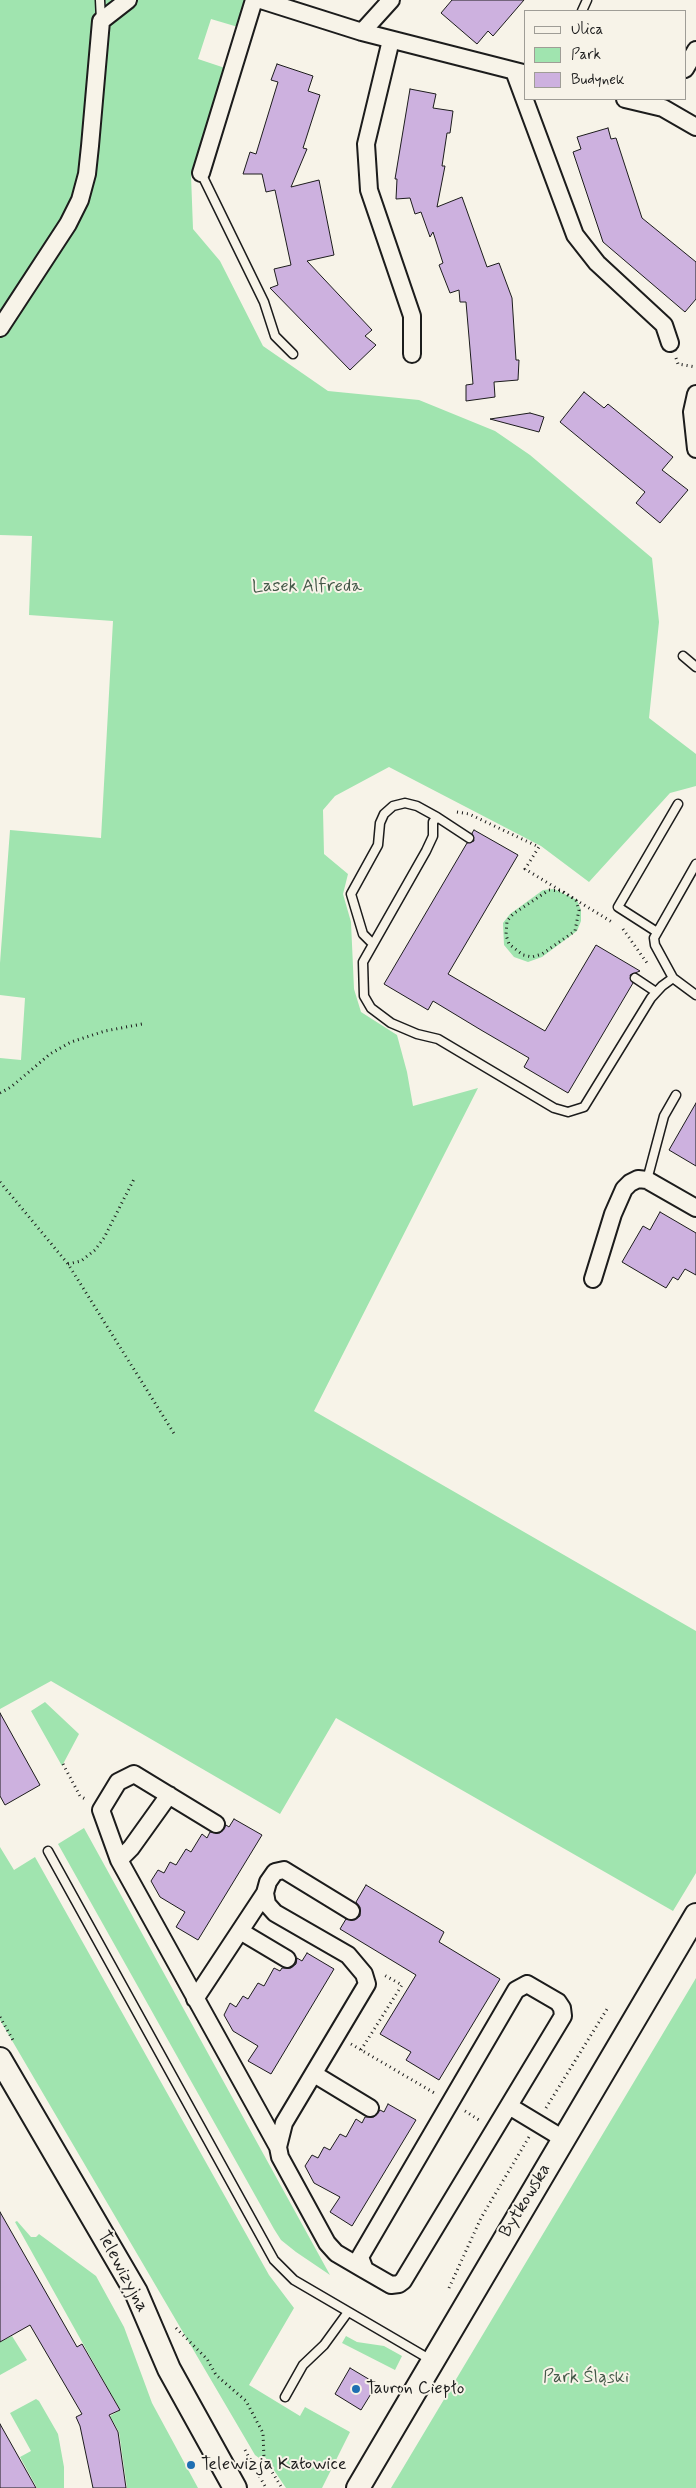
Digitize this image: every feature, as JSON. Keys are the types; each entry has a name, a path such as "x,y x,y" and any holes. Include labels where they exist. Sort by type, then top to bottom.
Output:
{"street":[{"path":"0,328 68,224 80,200 87,174 101,21 128,0"},
{"path":"201,173 254,0"},
{"path":"261,0 362,32 519,72 524,87"},
{"path":"362,32 391,0"},
{"path":"391,40 366,144 367,162 369,190 412,316 412,354"},
{"path":"686,67 696,50"},
{"path":"529,100 575,235 597,263 664,325 670,343"},
{"path":"635,100 665,103 696,127"},
{"path":"696,394 692,412 696,449"},
{"path":"593,1279 613,1214 624,1190 630,1183 638,1179 647,1180 696,1208"},
{"path":"216,1824 134,1774 118,1782 102,1810 119,1860 278,2147 280,2157 327,2244 336,2252 365,2270 391,2285 403,2281 563,2016 562,2008 558,2002 527,1984 516,1990 444,2099 360,2257 365,2270"},
{"path":"119,1860 169,1795"},
{"path":"195,1999 265,1893 268,1882 276,1872 284,1870 351,1911"},
{"path":"265,1893 267,1904 275,1913 348,1955 364,1974 367,1984 364,1992 284,2123 278,2147"},
{"name":"Bytkowska","path":"358,2488 562,2138 696,1915"},
{"path":"240,1931 287,1959"},
{"name":"Telewizyjna","path":"0,2060 136,2292 169,2369 236,2488"},
{"path":"314,2074 370,2108"},
{"path":"509,2106 562,2138"}],"lane":[{"path":"100,0 101,21"},
{"path":"201,173 264,302 275,336 293,354"},
{"path":"683,656 696,667"},
{"path":"373,944 363,934 351,894 378,844 380,823 384,814 393,806 405,803 417,806 469,838"},
{"path":"657,932 618,908 678,804"},
{"path":"437,817 433,822 433,836 426,851 363,962 364,996 371,1008 391,1023 416,1034 438,1039 554,1108 568,1112 584,1107 659,989 672,978"},
{"path":"696,864 654,938 655,945 672,978 696,995"},
{"path":"635,978 659,989"},
{"path":"647,1180 664,1116 676,1095"},
{"path":"48,1850 274,2260 294,2280 433,2361"},
{"path":"285,2397 303,2365 324,2345 348,2312"}],"path":[{"path":"678,364 689,364 696,367"},
{"path":"444,822 450,811 469,814 539,847 525,869 625,930 659,989"},
{"path":"549,890 562,891 568,895 576,900 579,910 575,931 542,954 532,957 515,951 509,944 506,929 507,921 549,890"},
{"path":"0,1093 50,1054 71,1042 106,1031 142,1024"},
{"path":"68,1264 81,1261 100,1244 134,1179"},
{"path":"0,1182 68,1264 176,1435"},
{"path":"64,1764 80,1796 103,1808"},
{"path":"361,2050 402,1985 381,1973 364,1974"},
{"path":"448,2289 481,2218 607,2009"},
{"path":"597,2024 603,2028"},
{"path":"337,2036 495,2129"},
{"path":"442,2087 444,2099"},
{"path":"432,2103 444,2099"},
{"path":"245,2450 266,2488"}],"green space":[{"name":"Lasek Alfreda","path":"0,0 246,0 238,27 211,19 198,59 225,68 191,175 193,229 220,261 263,346 328,391 419,400 495,431 530,455 652,558 659,622 649,718 696,754 696,786 670,793 589,882 541,846 389,767 335,796 323,810 324,854 348,874 343,894 351,922 354,989 361,1012 397,1035 407,1072 413,1106 478,1088 314,1411 696,1631 696,1873 673,1911 336,1718 280,1814 51,1681 0,1709 0,1058 21,1060 25,998 0,995 0,963 10,830 101,838 113,621 29,615 32,536 0,535"},
{"path":"554,889 577,900 581,910 581,921 577,931 542,957 528,962 514,957 504,945 503,923 510,914 543,890"},
{"path":"45,1702 79,1734 62,1766 31,1711"},
{"path":"84,1828 330,2275 281,2240 274,2229 58,1844"},
{"path":"0,1847 14,1870 35,1857 269,2275 294,2308 249,2385 300,2416 305,2407 350,2432 322,2488 286,2488 265,2457 259,2458 255,2455 0,2020"},
{"name":"Park Śląski","path":"696,1978 696,2488 391,2488 665,2030"},
{"path":"17,2221 31,2237 36,2237 39,2234 96,2276 124,2327 152,2403 198,2488 127,2488 119,2432 110,2416 120,2410 15,2222"},
{"path":"12,2336 27,2360 0,2375 0,2342"},
{"path":"346,2336 357,2342 384,2346 402,2356 395,2370 342,2343"},
{"path":"36,2399 58,2434 64,2467 64,2488 37,2488 20,2457 31,2451 10,2413"}],"building":[{"path":"452,0 524,0 493,36 488,31 477,44 441,13"},
{"path":"277,64 313,76 308,91 320,95 303,148 307,149 291,187 319,180 334,255 307,261 372,330 365,336 376,345 350,370 270,288 278,285 274,269 291,265 275,190 266,192 262,174 243,174 250,152 256,154 278,82 271,80"},
{"path":"410,89 436,94 433,108 453,111 450,133 447,133 442,166 445,166 437,207 462,197 487,267 499,263 512,298 516,360 519,360 518,380 494,382 495,397 466,401 466,385 473,384 466,302 460,302 459,290 450,293 439,265 443,263 433,232 430,237 421,212 415,214 410,198 396,199 397,179 395,179"},
{"path":"608,128 611,139 616,138 642,218 696,262 696,299 685,312 603,242 573,152 581,149 577,137"},
{"path":"584,392 604,408 608,404 673,457 662,470 688,490 660,523 636,503 645,492 560,422"},
{"path":"530,413 544,417 539,432 490,419"},
{"path":"474,830 518,855 448,974 545,1031 596,945 640,971 630,975 633,983 568,1093 524,1067 529,1058 433,1001 428,1010 384,984 467,843 474,841 472,833"},
{"path":"696,1103 696,1166 669,1150"},
{"path":"660,1212 696,1233 696,1275 685,1269 678,1280 673,1277 666,1288 622,1262 643,1226 650,1230"},
{"path":"0,1713 40,1785 5,1805 0,1796"},
{"path":"234,1819 262,1835 198,1940 176,1927 185,1912 160,1897 151,1881 158,1870 164,1873 170,1862 176,1865 186,1849 191,1852 202,1834 207,1838 210,1832 220,1833 226,1825 229,1827"},
{"path":"366,1885 444,1932 439,1942 500,1979 439,2080 406,2060 411,2052 380,2034 416,1975 340,1929 346,1919 355,1920 360,1916 360,1907 356,1902"},
{"path":"307,1953 334,1969 271,2074 248,2061 258,2046 233,2031 224,2015 230,2003 236,2007 243,1996 248,1999 258,1983 264,1986 274,1968 280,1971 282,1968 291,1968 296,1964 297,1958 302,1961"},
{"path":"388,2104 416,2120 352,2226 330,2212 340,2197 314,2183 305,2166 312,2155 318,2158 324,2147 330,2150 340,2134 346,2137 356,2119 362,2123 365,2117 374,2117 380,2110 384,2112"},
{"path":"0,2212 77,2347 82,2344 120,2410 109,2415 118,2432 126,2488 93,2488 80,2426 76,2417 82,2414 30,2325 0,2342"},
{"name":"Tauron Ciepło","path":"350,2368 377,2384 361,2410 335,2394"},
{"path":"0,2424 36,2488 0,2488"}],"place":[{"name":"Tauron Ciepło","path":"356,2389"},
{"name":"Telewizja Katowice","path":"191,2465"}]}
